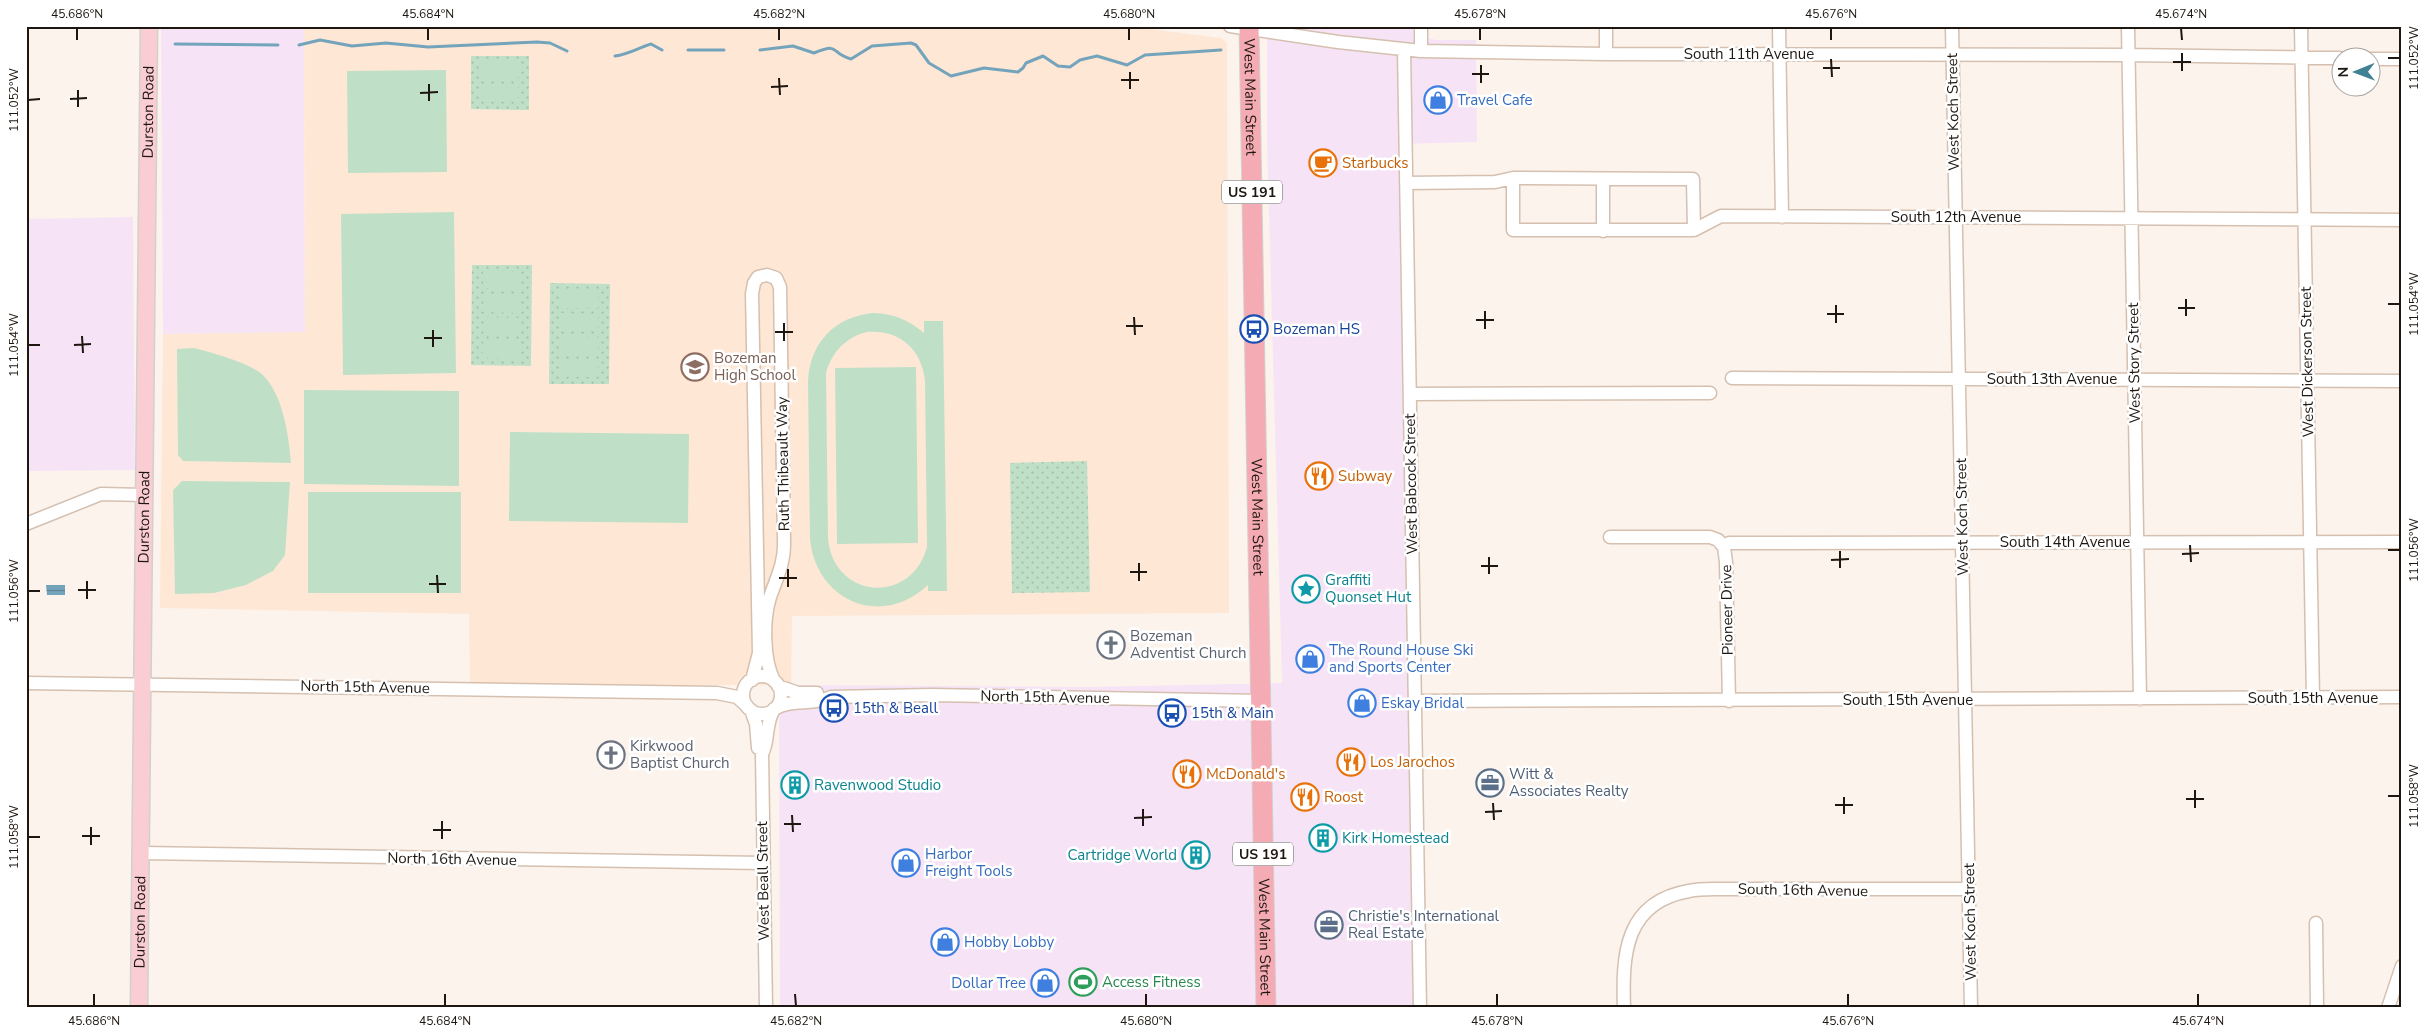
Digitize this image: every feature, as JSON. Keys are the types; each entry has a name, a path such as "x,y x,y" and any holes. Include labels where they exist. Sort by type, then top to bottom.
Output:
{"highway":[{"name":"West Main Street","path":"1249,28 1266,1008"}],"main road":[{"name":"Durston Road","path":"139,1008 149,26"}],"street":[{"name":"South 11th Avenue","path":"1230,26 1421,51 1606,54 2129,55 2330,58"},
{"path":"1421,26 1421,51"},
{"path":"1606,26 1606,54"},
{"path":"1779,26 1782,217"},
{"name":"West Koch Street","path":"1952,26 1971,1008"},
{"name":"West Story Street","path":"2128,26 2140,699"},
{"name":"West Dickerson Street","path":"2301,26 2313,698"},
{"name":"West Babcock Street","path":"1404,50 1420,1008"},
{"path":"2380,58 2402,59"},
{"path":"1406,183 1495,182 1513,178 1693,179 1694,230"},
{"name":"South 12th Avenue","path":"1513,178 1513,230 1694,230 1721,216 2402,220"},
{"path":"1603,179 1603,231"},
{"name":"Ruth Thibeault Way","path":"750,682 759,653 752,294 754,283 758,277 767,275 776,278 780,286 784,561 767,610 768,662 776,683"},
{"name":"South 13th Avenue","path":"1732,378 2402,381"},
{"path":"1410,394 1710,393"},
{"path":"26,524 101,494 144,495"},
{"name":"Pioneer Drive","path":"1610,537 1710,537 1718,540 1724,547 1727,573 1729,701"},
{"name":"South 14th Avenue","path":"1729,543 2402,542"},
{"path":"763,677 776,683 781,698 774,710 763,714 749,708 744,695 750,682 763,677"},
{"name":"North 15th Avenue","path":"705,692 750,682"},
{"name":"North 15th Avenue","path":"26,683 143,683 705,692 737,697 749,708"},
{"name":"North 15th Avenue","path":"776,683 798,692 823,693 831,697"},
{"name":"North 15th Avenue","path":"774,710 788,702 822,701 831,697 931,695 1260,701"},
{"name":"South 15th Avenue","path":"1415,701 2402,697"},
{"name":"West Beall Street","path":"749,708 756,724 758,747 762,754 766,1008"},
{"name":"West Beall Street","path":"762,754 766,747 767,724 774,710"},
{"name":"North 16th Avenue","path":"141,854 763,862"},
{"name":"South 16th Avenue","path":"1624,1008 1624,962 1630,933 1643,912 1660,900 1689,891 1969,889"},
{"path":"2316,923 2317,1008"},
{"path":"2388,1008 2402,966"}],"shaded area":[{"name":"Bozeman High School","path":"1126,26 1221,38 1227,43 1229,613 792,616 791,685 470,685 469,614 160,608 163,334 305,332 304,27"},
{"path":"1267,26 1413,26 1413,35 1436,40 1476,40 1477,142 1399,144 1414,1008 780,1008 779,707 791,685 1090,687 1282,683 1267,139"},
{"path":"161,27 304,27 305,332 163,334"},
{"path":"133,217 135,470 26,471 26,219"}],"green space":[{"path":"471,56 529,56 529,110 471,109"},
{"path":"481,61 519,61 518,79 481,79"},
{"path":"446,70 447,172 348,173 347,71"},
{"path":"481,84 518,85 518,102 481,102"},
{"path":"454,212 456,373 343,375 341,214"},
{"path":"472,265 532,265 531,366 471,365"},
{"path":"483,271 521,272 521,290 483,288"},
{"path":"550,283 610,284 609,384 549,384"},
{"path":"561,290 598,291 598,308 561,308"},
{"path":"483,295 521,296 521,313 483,312"},
{"path":"561,313 598,314 598,331 560,331"},
{"path":"874,313 895,316 907,321 924,333 924,321 943,321 947,591 928,591 928,585 910,598 891,605 872,606 854,602 838,592 824,579 815,561 810,539 808,383 810,369 813,356 827,334 836,326 860,315","holes":["879,332 889,334 907,343 919,359 923,370 925,381 927,547 918,566 905,579 890,586 873,588 857,583 843,573 833,558 828,538 826,373 832,358 846,342 859,334"]},
{"path":"484,317 522,318 521,336 483,335"},
{"path":"560,336 598,337 598,354 560,354"},
{"path":"483,341 520,341 520,359 482,358"},
{"path":"194,348 249,366 257,370 270,383 276,393 284,416 291,463 183,461 178,455 177,349"},
{"path":"560,360 598,360 598,377 560,377"},
{"path":"916,367 918,543 837,544 835,368"},
{"path":"304,390 459,391 459,486 304,484"},
{"path":"510,432 689,434 688,523 509,521"},
{"path":"1087,461 1090,592 1012,593 1010,463"},
{"path":"182,481 290,482 285,555 273,571 246,585 214,593 175,594 173,490"},
{"path":"308,492 461,492 461,593 308,593"}],"water":[{"path":"46,585 65,585 65,595 47,595"}],"waterway":[{"path":"299,45 320,40 352,46 386,43 428,47 537,42 550,43 567,51"},
{"path":"760,50 793,46 814,53 832,48 844,57 851,59 872,46 911,43 916,45 929,63 951,76 984,68 1018,72 1026,63 1043,56 1058,66 1070,67 1080,60 1097,56 1127,65 1145,55 1221,50"},
{"path":"175,44 278,45"},
{"path":"615,56 651,44 662,50"},
{"path":"688,50 724,50"}],"place":[{"name":"Travel Cafe","path":"1438,100"},
{"name":"Starbucks","path":"1323,163"},
{"name":"Bozeman HS","path":"1254,329"},
{"name":"Bozeman High School","path":"695,367"},
{"name":"Subway","path":"1319,476"},
{"name":"Graffiti Quonset Hut","path":"1306,589"},
{"name":"Bozeman Adventist Church","path":"1111,645"},
{"name":"The Round House Ski and Sports Center","path":"1310,659"},
{"name":"Eskay Bridal","path":"1362,703"},
{"name":"15th & Beall","path":"834,708"},
{"name":"15th & Main","path":"1172,713"},
{"name":"Kirkwood Baptist Church","path":"611,755"},
{"name":"Los Jarochos","path":"1351,762"},
{"name":"McDonald's","path":"1187,774"},
{"name":"Witt & Associates Realty","path":"1490,783"},
{"name":"Ravenwood Studio","path":"795,785"},
{"name":"Roost","path":"1305,797"},
{"name":"Kirk Homestead","path":"1323,838"},
{"name":"Cartridge World","path":"1196,855"},
{"name":"Harbor Freight Tools","path":"906,863"},
{"name":"Christie's International Real Estate","path":"1329,925"},
{"name":"Hobby Lobby","path":"945,942"},
{"name":"Access Fitness","path":"1083,982"},
{"name":"Dollar Tree","path":"1045,983"}]}
